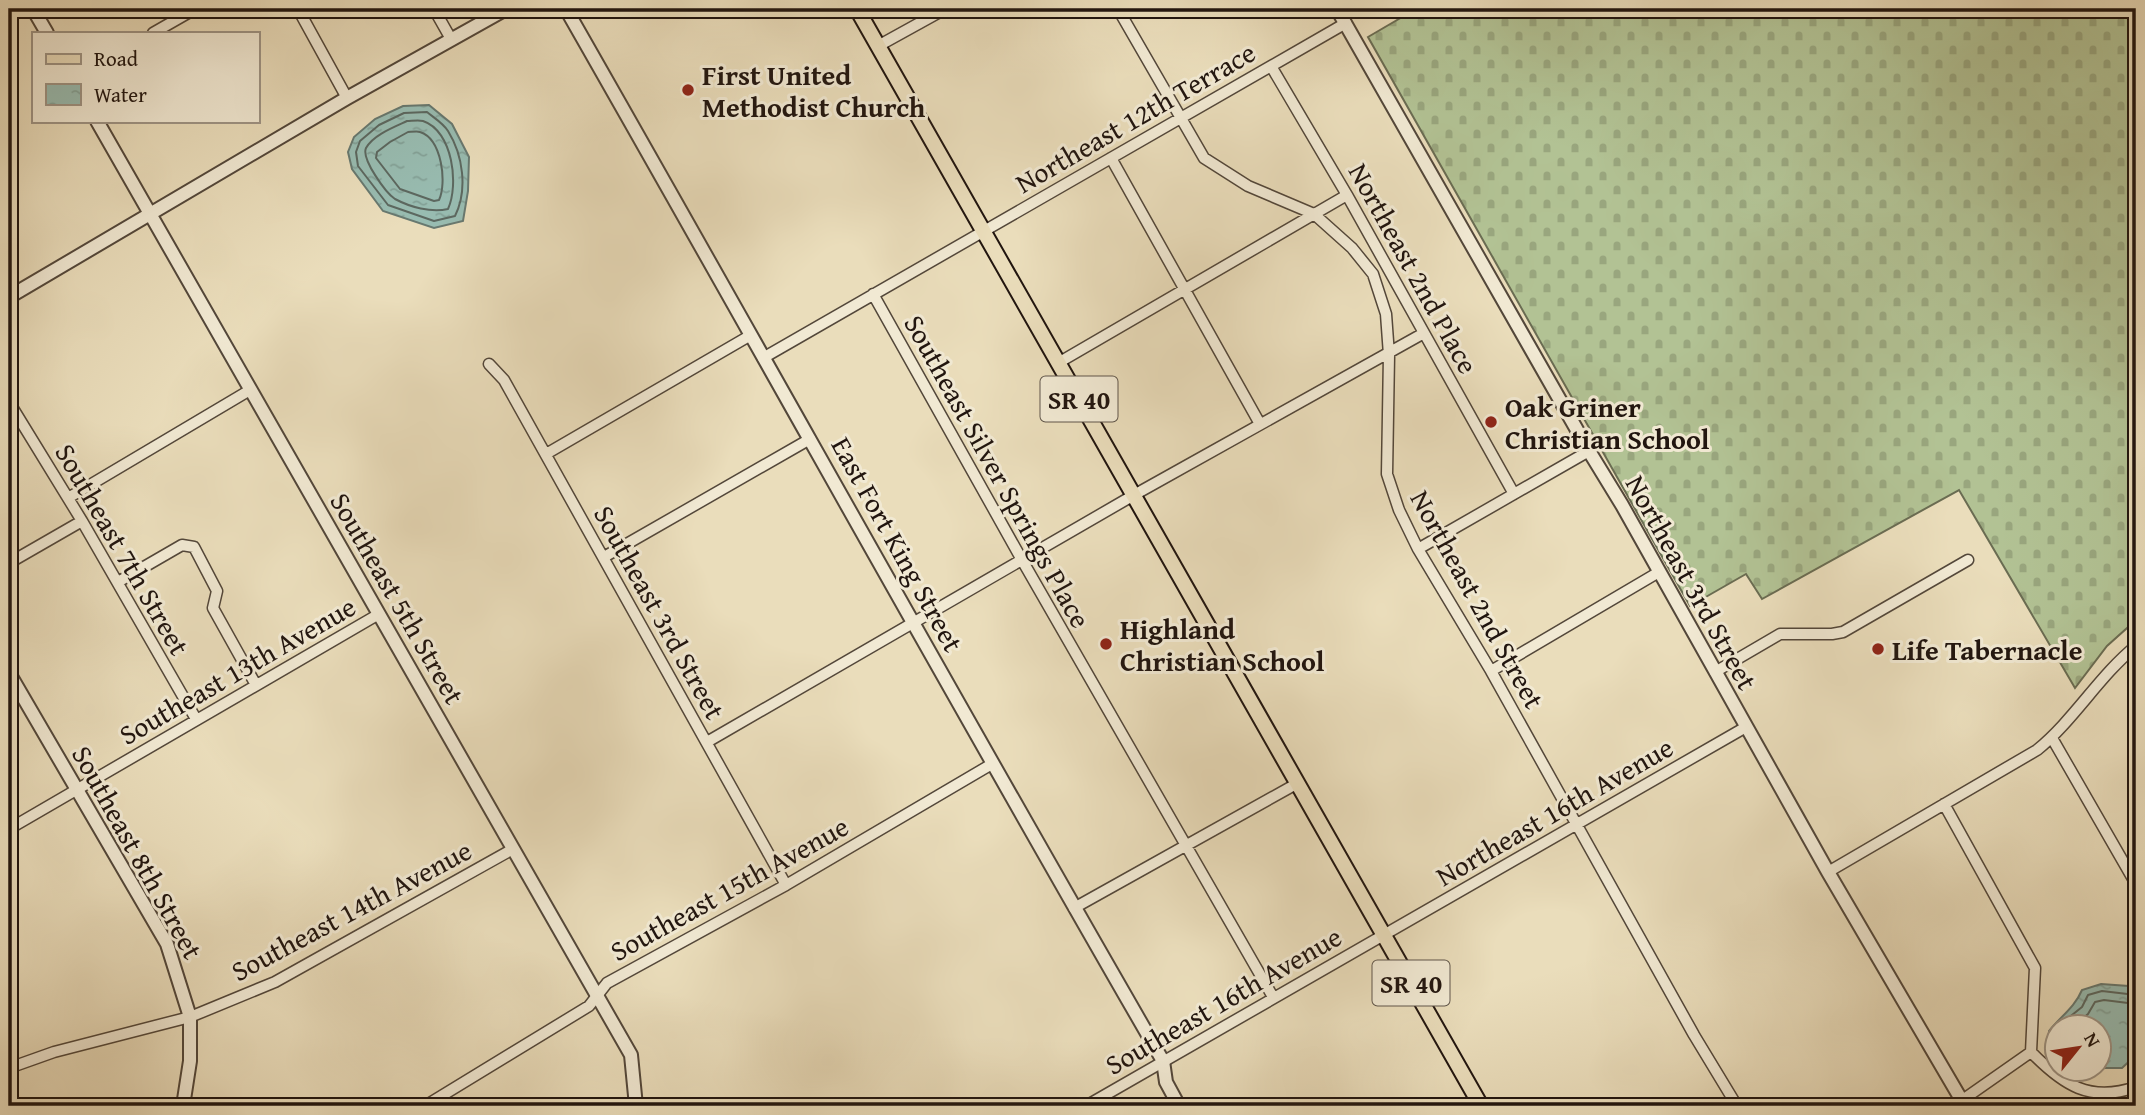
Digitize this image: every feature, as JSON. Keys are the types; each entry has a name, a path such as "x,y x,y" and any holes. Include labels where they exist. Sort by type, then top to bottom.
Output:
{"main road":[{"name":"SR 40","path":"857,9 1481,1106"}],"street":[{"path":"33,9 46,32"},
{"path":"155,32 195,9"},
{"path":"298,9 347,99"},
{"path":"434,9 451,39"},
{"path":"9,297 506,9"},
{"name":"East Fort King Street","path":"566,9 915,623 992,764 1163,1061 1166,1082 1179,1106"},
{"path":"878,46 945,9"},
{"name":"Northeast 2nd Street","path":"1118,9 1204,158 1248,186 1314,214 1352,248 1370,270 1386,314 1389,355 1387,474 1399,510 1418,549 1491,671 1694,1035 1737,1106"},
{"name":"Northeast 3rd Street","path":"1338,9 1828,872 1963,1103"},
{"name":"Northeast 12th Terrace","path":"763,358 983,229 1346,23"},
{"name":"Northeast 2nd Place","path":"1271,66 1347,195 1514,494"},
{"name":"Southeast 5th Street","path":"98,122 631,1055 636,1106"},
{"path":"1111,158 1261,424"},
{"path":"1058,363 1347,195"},
{"path":"1370,270 1385,262"},
{"name":"Southeast Silver Springs Place","path":"873,294 1273,997"},
{"path":"707,742 1134,495 1389,355 1424,333"},
{"path":"546,454 751,335"},
{"name":"Southeast 3rd Street","path":"489,364 504,380 786,885"},
{"path":"68,498 250,390"},
{"name":"Southeast 7th Street","path":"9,402 118,582 196,719"},
{"path":"604,557 810,439"},
{"path":"1418,549 1589,451"},
{"path":"9,563 82,521"},
{"path":"118,582 182,545 194,547 217,591 213,608 256,685"},
{"path":"1715,672 1780,634 1843,632 1968,560"},
{"path":"1491,671 1659,572"},
{"name":"Southeast 13th Avenue","path":"9,829 379,614"},
{"path":"1828,872 2037,750 2052,738 2098,683 2136,646"},
{"name":"Southeast 8th Street","path":"9,673 167,944 190,1017 190,1061 183,1106"},
{"name":"Northeast 16th Avenue","path":"1384,933 1746,727"},
{"path":"2052,738 2136,884"},
{"name":"Southeast 15th Avenue","path":"425,1106 559,1025 597,998 607,983 786,885 992,764"},
{"path":"1074,908 1298,782"},
{"path":"1944,804 2035,968 2031,1052 2053,1075 2077,1089 2117,1094 2136,1087"},
{"name":"Southeast 14th Avenue","path":"9,1068 54,1052 190,1017 275,982 513,849"},
{"name":"Southeast 16th Avenue","path":"1086,1106 1384,933"},
{"path":"1963,1103 2031,1052"}],"green space":[{"path":"1416,9 2136,9 2136,620 2107,646 2075,688 1959,490 1762,599 1746,574 1690,606 1368,37"}],"water":[{"path":"429,105 452,124 469,157 468,191 463,221 434,228 383,211 352,169 348,152 354,137 375,119 403,106"},
{"path":"2101,984 2136,989 2136,1055 2122,1068 2114,1068 2114,1014 2065,1014 2082,990"}],"place":[{"name":"First United Methodist Church","path":"688,90"},
{"name":"Oak Griner Christian School","path":"1491,422"},
{"name":"Highland Christian School","path":"1106,644"},
{"name":"Life Tabernacle","path":"1878,649"}]}
